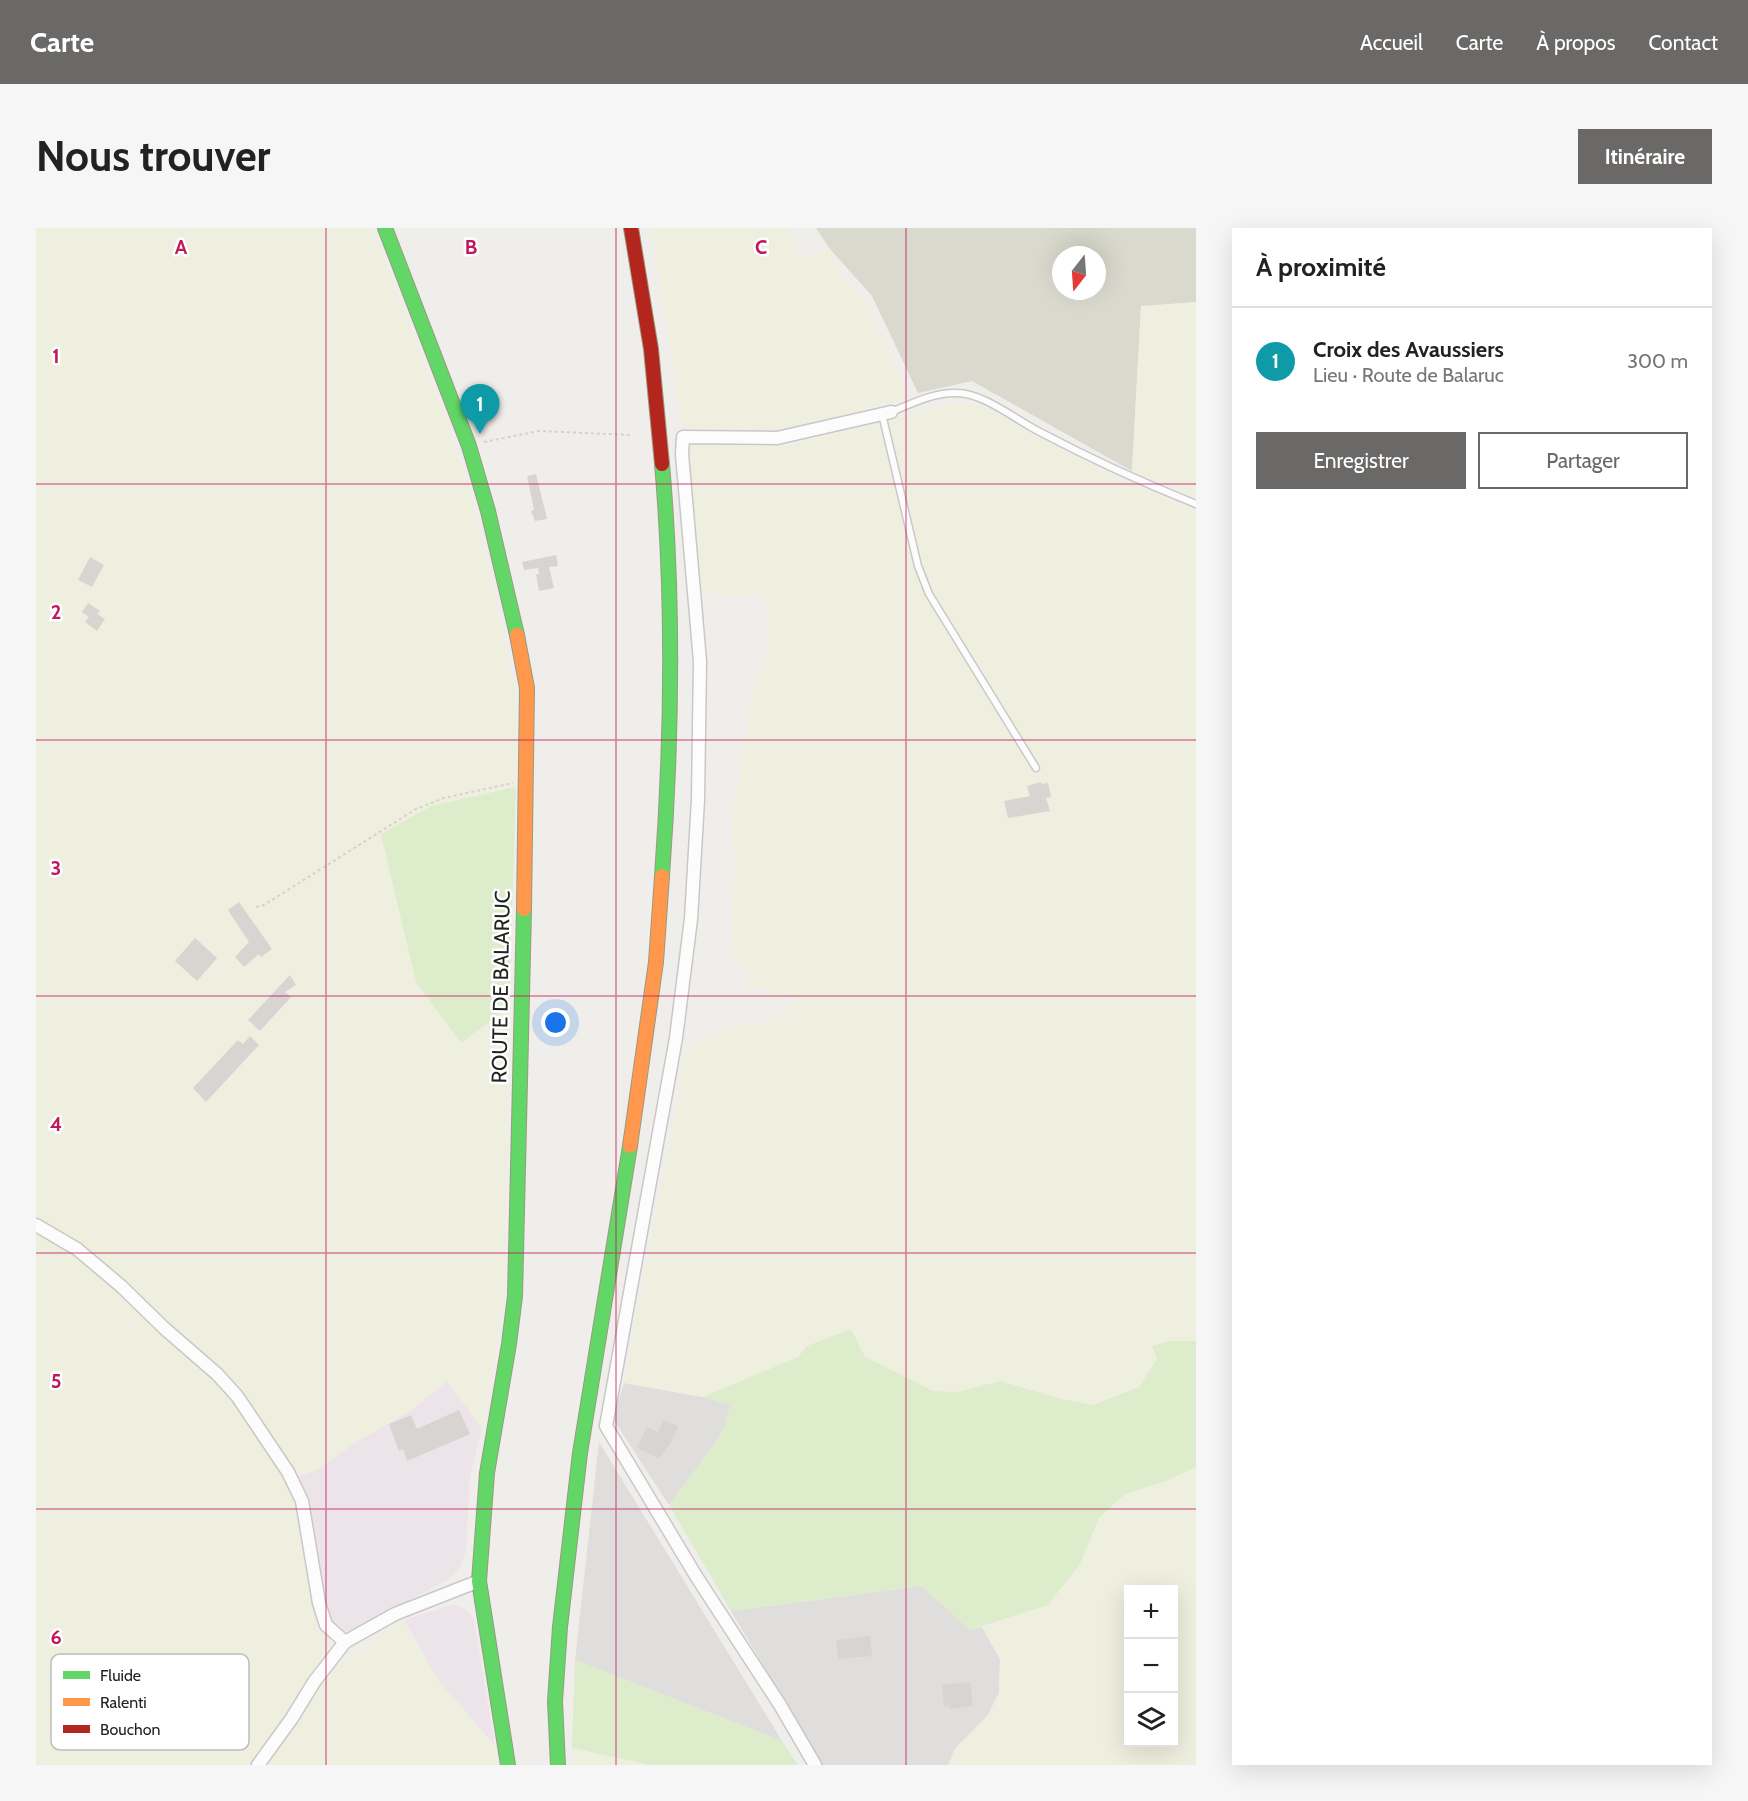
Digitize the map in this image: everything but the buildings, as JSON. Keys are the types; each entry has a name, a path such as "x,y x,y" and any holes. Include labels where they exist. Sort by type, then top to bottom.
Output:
{"street":[{"name":"ROUTE DE BALARUC","path":"385,228 469,446 488,511 523,659 527,688 527,780 515,1296 487,1473 479,1581 508,1765"},
{"path":"558,1765 555,1701 560,1627 580,1453 630,1150 656,962 669,787 670,621 664,502 651,349 631,228"},
{"path":"815,1765 780,1705 696,1576 606,1426 676,1038 691,919 698,800 700,661 682,454 683,437 777,438 887,413"},
{"path":"36,1225 77,1249 121,1286 164,1328 217,1374 237,1396 288,1472 302,1501 322,1614 326,1624 345,1642"},
{"path":"258,1765 292,1718 314,1682 345,1642 395,1614 479,1581"}],"lane":[{"path":"1036,768 929,594 918,566 887,413 934,396 956,393 976,397 1037,431 1134,479 1196,504"}],"path":[{"path":"469,446 539,431 630,435"},
{"path":"256,907 264,905 416,809 444,798 527,780"}],"shaded area":[{"path":"816,228 1196,228 1196,302 1141,307 1132,471 972,381 918,393 872,296 830,249"},
{"path":"447,1380 482,1428 470,1476 466,1551 460,1567 449,1579 358,1628 346,1632 331,1621 325,1601 307,1499 298,1476 316,1470 356,1442 409,1412"},
{"path":"624,1383 703,1397 731,1405 724,1428 713,1446 669,1505 613,1419"},
{"path":"599,1442 782,1741 575,1660"},
{"path":"922,1586 970,1630 982,1627 1000,1659 999,1693 988,1715 955,1749 948,1765 822,1765 731,1611"},
{"path":"453,1604 465,1609 474,1619 495,1746 438,1680 404,1620"}],"green space":[{"path":"36,228 372,228 457,450 476,514 515,688 517,751 516,787 432,806 461,1043 509,1006 504,1295 482,1428 447,1381 409,1412 356,1442 316,1470 298,1476 242,1392 215,1364 168,1324 36,1222"},
{"path":"652,228 790,228 800,258 830,249 842,277 861,295 897,365 908,397 785,431 682,427"},
{"path":"1196,302 1196,496 1132,471 1141,306"},
{"path":"956,403 982,407 1122,481 1196,512 1196,1341 1170,1341 1152,1346 1157,1358 1139,1387 1093,1405 1057,1398 1001,1381 956,1392 933,1391 865,1357 807,1346 798,1357 703,1397 624,1383 686,1055 695,1043 744,1022 759,1025 789,1012 798,998 773,996 770,987 752,987 730,944 735,857 730,828 753,694 766,656 769,635 765,594 729,597 697,590 687,445 786,446"},
{"path":"516,787 509,1006 461,1043 416,982 381,834 431,806"},
{"path":"36,1230 74,1253 215,1377 234,1398 285,1473 298,1502 318,1632 329,1639 311,1680 254,1765 36,1765"},
{"path":"851,1329 865,1357 933,1391 956,1392 1001,1381 1057,1398 1093,1405 1139,1387 1157,1359 1152,1346 1170,1341 1196,1341 1196,1467 1166,1481 1125,1494 1099,1518 1080,1564 1048,1605 970,1630 921,1586 731,1611 669,1505 724,1428 730,1405 703,1397 798,1357 807,1346"},
{"path":"1196,1467 1196,1765 948,1765 955,1749 988,1715 999,1693 1000,1659 982,1627 1048,1605 1080,1564 1099,1518 1125,1494 1166,1481"},
{"path":"404,1620 438,1680 495,1746 497,1765 264,1765 318,1685 345,1660"},
{"path":"575,1660 782,1741 798,1765 651,1765 572,1748"},
{"path":"572,1748 651,1765 573,1765"}],"traffic: fast":[{"path":"385,228 469,446 488,511 517,635"},
{"path":"662,464 670,618 670,722 662,876"},
{"path":"508,1765 479,1581 487,1473 515,1296 524,909"},
{"path":"558,1765 555,1701 560,1627 580,1453 630,1146"}],"traffic: slow":[{"path":"517,635 527,688 524,909"},
{"path":"630,1146 656,962 662,876"}],"traffic: jam":[{"path":"631,228 651,349 662,464"}],"place":[{"name":"Croix des Avaussiers","path":"480,434"}]}
